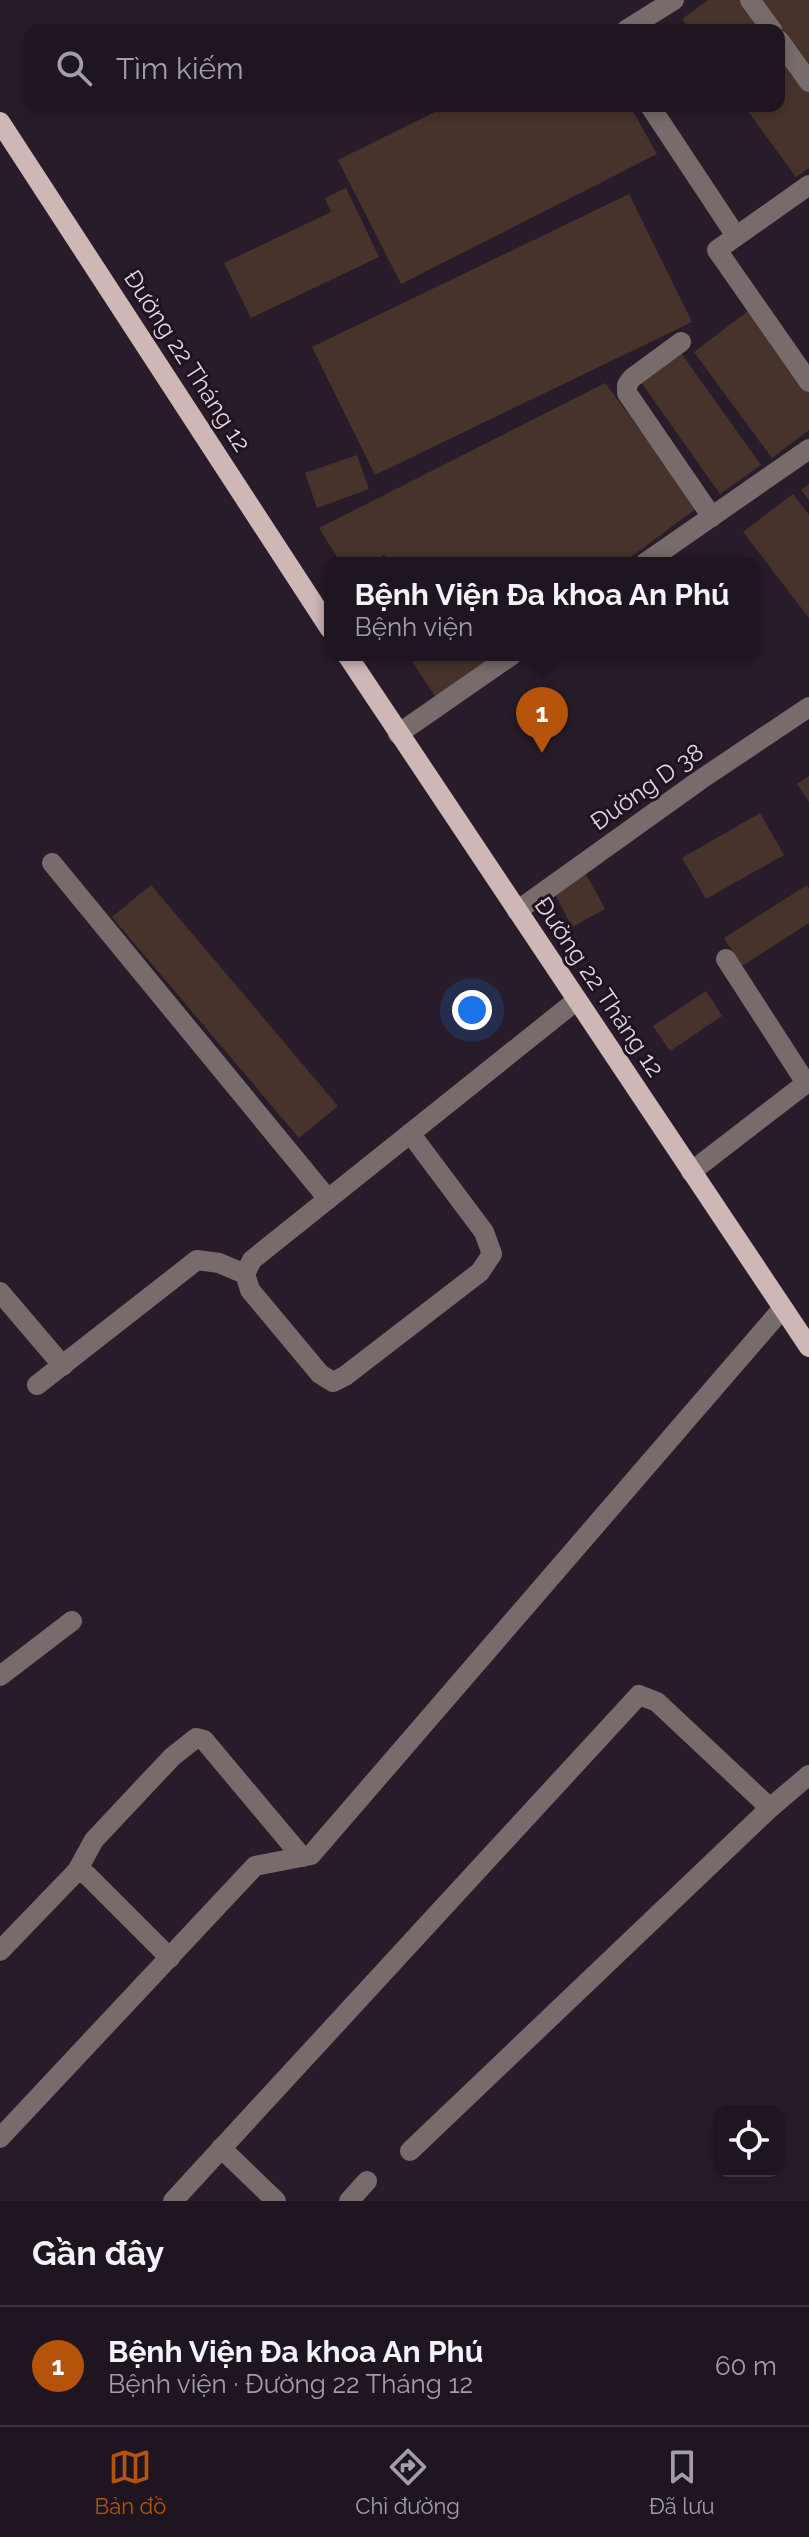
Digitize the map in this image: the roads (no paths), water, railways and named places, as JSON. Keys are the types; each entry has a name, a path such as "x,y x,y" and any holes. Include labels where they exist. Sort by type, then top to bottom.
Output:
{"main road":[{"name":"Đường 22 Tháng 12","path":"0,122 324,620"},
{"name":"Đường 22 Tháng 12","path":"351,661 809,1347"}],"street":[{"path":"636,24 674,0"},
{"path":"750,0 768,24"},
{"path":"785,48 809,82"},
{"path":"654,112 736,236"},
{"path":"809,185 717,250 809,382"},
{"path":"681,342 632,378 627,385 627,393 712,517"},
{"path":"654,557 809,449"},
{"path":"398,734 503,661"},
{"name":"Đường D 38","path":"517,911 700,780 809,707"},
{"path":"52,863 328,1199"},
{"path":"691,1172 808,1082 726,959"},
{"path":"410,1133 484,1232 492,1254 480,1272 333,1382 320,1374 250,1290 245,1274 252,1260 410,1133 577,1000"},
{"path":"37,1385 197,1260 219,1263 245,1274"},
{"path":"0,1292 63,1366"},
{"path":"0,2138 255,1866 311,1855 783,1308"},
{"path":"0,1676 72,1621"},
{"path":"173,2201 639,1695 657,1702 770,1808"},
{"path":"0,1951 77,1871 94,1840 172,1757 196,1738 204,1740 302,1857"},
{"path":"410,2151 770,1808 809,1775"},
{"path":"77,1871 87,1875 170,1958"},
{"path":"221,2148 276,2201"},
{"path":"349,2201 367,2181"}],"place":[{"name":"Bệnh Viện Đa khoa An Phú","path":"542,753"}]}
